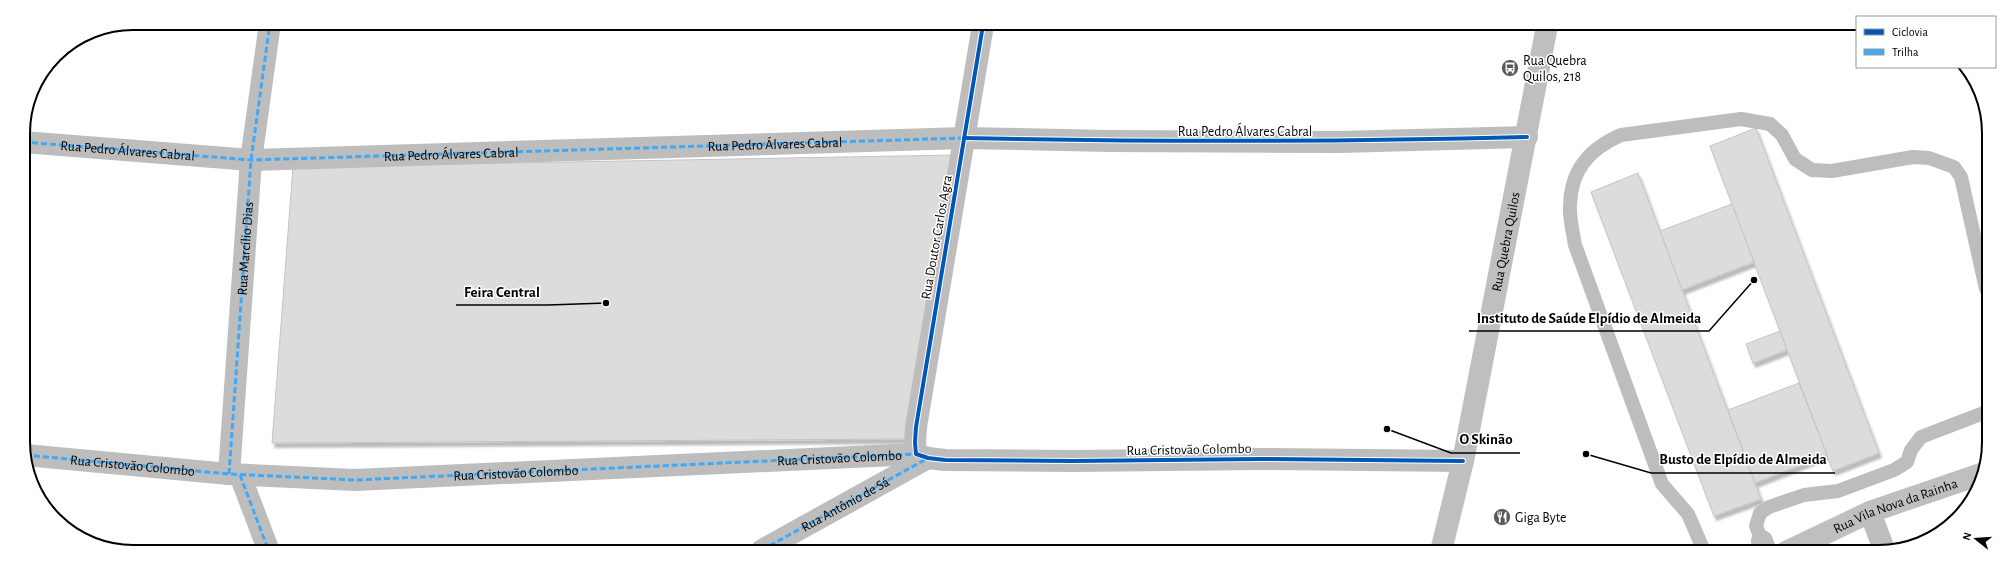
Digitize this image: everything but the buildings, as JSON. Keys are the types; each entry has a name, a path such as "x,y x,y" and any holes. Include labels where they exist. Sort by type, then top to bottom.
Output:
{"street":[{"name":"Rua Marcílio Dias","path":"234,474 251,160 269,30"},
{"name":"Rua Doutor Carlos Agra","path":"922,456 914,442 916,427 982,30"},
{"name":"Rua Quebra Quilos","path":"1442,545 1463,461 1527,137 1546,30"},
{"name":"Rua Pedro Álvares Cabral","path":"30,143 251,160 964,138 1110,141 1339,142 1527,137"},
{"name":"Rua Cristovão Colombo","path":"31,456 234,474 355,480 922,456 949,460 1065,461 1260,459 1463,461"},
{"name":"Rua Antônio de Sá","path":"771,545 922,456"},
{"path":"234,474 266,545"},
{"name":"Rua Vila Nova da Rainha","path":"1801,545 1870,512 1976,476"},
{"path":"1870,512 1882,545"}],"lane":[{"path":"1701,545 1688,514 1662,484 1575,245 1570,205 1575,175 1589,154 1607,140 1621,135 1741,119 1770,124 1782,135 1795,159 1812,170 1832,171 1913,157 1929,158 1954,167 1961,177 1982,271"},
{"path":"1764,545 1756,526 1760,513 1769,507 1804,495 1838,491 1894,470 1907,462 1911,450 1921,437 1982,414"}],"marked path":[{"path":"229,474 251,160 269,30"},
{"path":"30,143 251,160 964,138"},
{"path":"31,456 229,474 355,480 916,454"},
{"path":"771,545 928,458"},
{"path":"240,475 266,545"}],"cycle path":[{"path":"982,30 916,427 916,454 928,458 945,460 1073,461 1260,459 1463,461"},
{"path":"964,138 1246,141 1527,137"}],"place":[{"name":"Rua Quebra Quilos, 218","path":"1510,68"},
{"name":"Instituto de Saúde Elpídio de Almeida","path":"1754,280"},
{"name":"Feira Central","path":"606,303"},
{"name":"O Skinão","path":"1387,429"},
{"name":"Busto de Elpídio de Almeida","path":"1586,454"},
{"name":"Giga Byte","path":"1502,517"}]}
